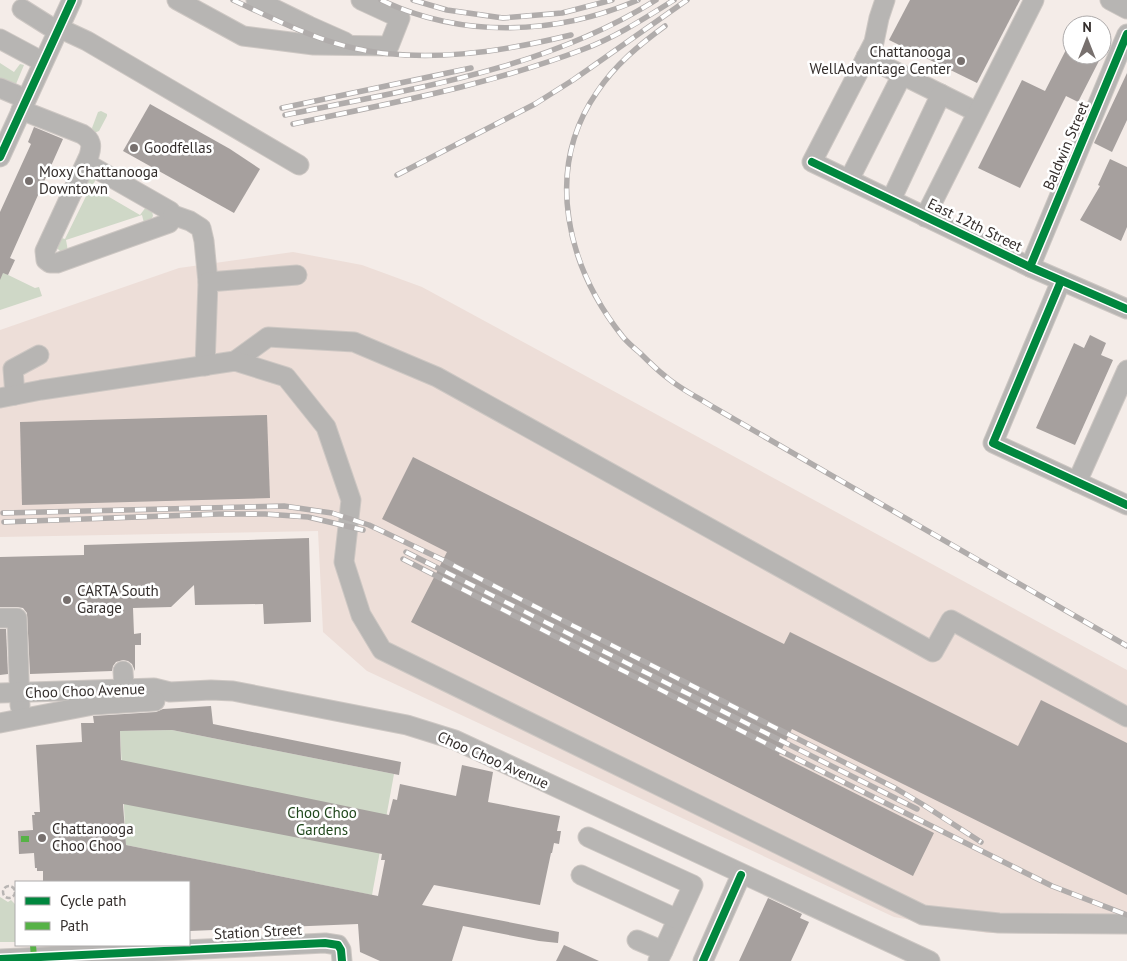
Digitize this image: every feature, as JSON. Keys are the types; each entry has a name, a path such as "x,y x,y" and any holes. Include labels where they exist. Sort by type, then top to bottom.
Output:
{"street":[{"path":"0,157 16,114 72,0"},
{"path":"176,0 243,36 314,45 389,46 400,18 361,0"},
{"path":"256,0 354,46"},
{"path":"885,0 874,42 866,57 978,112"},
{"path":"925,217 1034,0"},
{"path":"1110,0 1127,9"},
{"path":"20,3 49,26 59,28 87,41 299,165"},
{"name":"Baldwin Street","path":"1030,267 1127,34"},
{"path":"0,39 43,62"},
{"name":"East 12th Street","path":"866,57 812,162 1030,267 1127,310"},
{"path":"849,180 902,75"},
{"path":"0,88 16,114 82,134 89,138 91,143 86,163 45,251 46,260 50,263 56,263 169,223 172,220 172,215"},
{"path":"891,200 941,94"},
{"path":"86,163 170,211 172,215 190,221 200,228 204,241 208,282 205,366"},
{"path":"208,282 297,275"},
{"path":"1061,281 993,443 1127,505"},
{"path":"39,355 13,369 7,396 235,361 268,337 354,342 436,377 933,652 951,620 1127,717"},
{"path":"235,361 286,377 326,427 351,500 344,562 361,615 382,650 923,915 999,923 1127,924"},
{"path":"1077,482 1127,370"},
{"path":"0,618 17,618 21,720"},
{"name":"Choo Choo Avenue","path":"0,723 93,705 124,687"},
{"name":"Choo Choo Avenue","path":"0,693 19,694 124,687 163,700 170,692 233,691 407,725 442,735 930,961"},
{"path":"588,838 693,885 660,956 638,940"},
{"path":"581,875 678,920"},
{"path":"703,961 742,875"},
{"name":"Station Street","path":"0,959 305,952 324,943 340,953"}],"path":[{"path":"15,891 12,887 7,887 3,893 5,897 9,898 13,897 15,894"}],"shaded area":[{"path":"293,252 362,265 422,287 1127,670 1127,933 987,933 894,917 367,671 323,632 318,531 0,537 0,330 179,268"}],"green space":[{"path":"0,63 14,72 20,64 24,65 16,84 0,80"},
{"path":"101,111 107,114 107,116 99,131 94,133 92,128 98,112"},
{"path":"89,173 96,179 92,187 140,215 146,207 152,211 153,216 149,223 144,223 142,215 66,240 68,251 61,252 55,246 58,237 65,239 91,186 84,181"},
{"path":"0,271 35,288 39,287 42,296 0,310"},
{"name":"Choo Choo Gardens","path":"172,730 394,774 372,895 126,845 120,731"},
{"path":"0,897 8,902 11,900 15,904 15,942 0,942"}],"building":[{"name":"Chattanooga WellAdvantage Center","path":"910,0 1020,0 977,83 889,40"},
{"path":"1062,58 1062,65 1097,65 1078,102 1066,96 1020,188 978,168 1022,80 1045,91"},
{"path":"1127,73 1127,120 1112,152 1094,143"},
{"path":"150,104 230,149 260,169 234,213 123,151"},
{"name":"Moxy Chattanooga Downtown","path":"34,127 63,139 10,258 15,260 8,275 3,273 0,280 0,212 31,144 28,142"},
{"path":"1110,159 1127,167 1127,227 1121,241 1080,220 1100,186 1098,185"},
{"path":"1090,335 1106,343 1101,355 1113,360 1075,445 1036,428 1074,343 1084,348"},
{"path":"267,415 270,498 22,505 20,422"},
{"path":"413,457 784,644 790,632 1018,746 1041,700 1127,743 1127,895 792,729 779,755 934,833 913,876 411,622 447,552 382,519"},
{"path":"309,538 311,622 264,624 263,604 195,605 194,585 171,607 133,608 134,634 141,633 141,645 135,645 135,671 132,664 123,660 116,662 112,671 30,674 27,613 23,608 0,607 0,557 84,555 84,545"},
{"path":"0,629 6,629 8,674 0,675"},
{"path":"211,706 213,724 401,762 399,775 172,730 120,731 121,760 389,815 393,799 397,800 400,784 456,796 462,765 493,772 488,802 560,816 557,831 561,831 559,844 554,843 540,905 434,885 422,905 559,932 558,943 463,926 452,961 380,961 360,952 358,924 190,931 190,881 43,881 43,871 37,871 37,868 35,868 34,853 19,854 18,831 33,830 32,815 35,815 34,812 40,812 36,745 82,742 81,723 94,723 93,716 156,712 163,709","holes":["123,804 382,854 381,860 385,860 378,896 126,845"]},
{"path":"768,898 802,914 800,918 809,922 791,961 739,961"},
{"path":"564,945 599,961 556,961"}],"railway":[{"path":"233,0 322,39 380,53 407,55 462,54 490,51 571,35"},
{"path":"381,0 412,13 444,21 510,28 543,26 575,20 607,12 638,0"},
{"path":"413,0 447,10 503,18 562,13 612,0"},
{"path":"285,115 428,86 523,60 569,44 613,24 656,0"},
{"path":"293,124 403,101 549,62 607,39 674,0"},
{"path":"397,175 535,104 573,80 687,0"},
{"path":"665,26 628,56 604,82 580,122 570,153 567,185 569,218 576,249 588,280 604,310 623,337 662,373 688,392 1127,646"},
{"path":"282,108 471,68"},
{"path":"3,513 284,506 332,513 369,525 443,560 895,788 981,842"},
{"path":"4,522 265,514 308,517 363,530"},
{"path":"406,552 917,809"},
{"path":"403,559 1052,886 1127,915"}],"marked path":[{"path":"21,839 29,839"},
{"path":"33,946 34,957"}],"cycle path":[{"path":"0,157 72,0"},
{"path":"1030,267 1127,34"},
{"path":"812,162 1030,267 1127,309"},
{"path":"1061,281 993,443 1127,505"},
{"path":"703,961 741,875"},
{"path":"0,959 325,943 338,945 341,950 342,961"}],"place":[{"name":"Chattanooga WellAdvantage Center","path":"961,61"},
{"name":"Goodfellas","path":"134,148"},
{"name":"Moxy Chattanooga Downtown","path":"29,181"},
{"name":"CARTA South Garage","path":"67,600"},
{"name":"Chattanooga Choo Choo","path":"42,838"}]}
